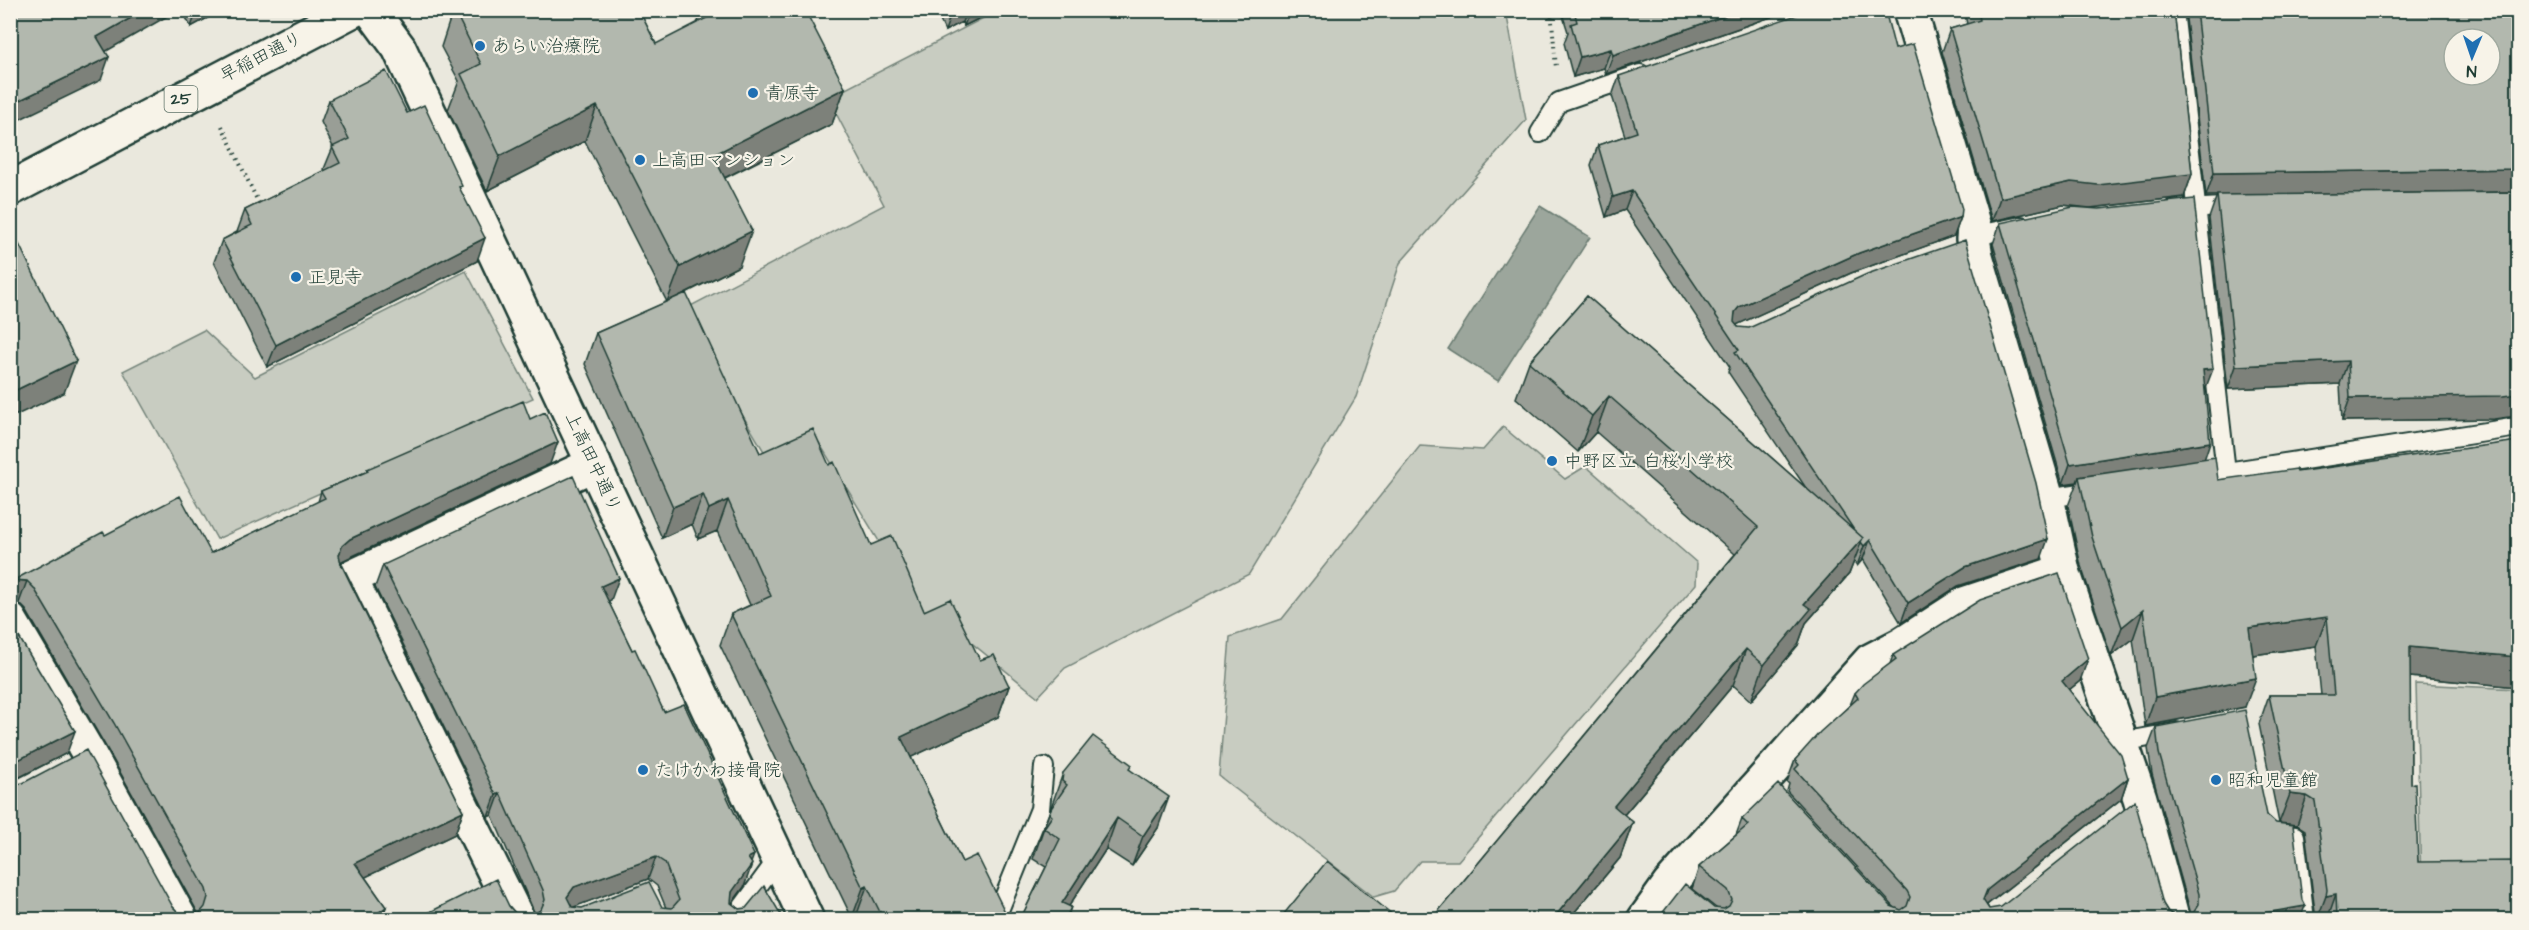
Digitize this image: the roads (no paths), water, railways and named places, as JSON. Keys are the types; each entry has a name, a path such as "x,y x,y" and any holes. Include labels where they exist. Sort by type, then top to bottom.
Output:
{"street":[{"name":"早稲田通り","path":"10,189 353,10"},
{"name":"上高田中通り","path":"371,10 399,48 807,920"},
{"path":"1910,10 1974,227 1960,244 2047,498 2063,571 2122,742 2131,805 2173,920"},
{"path":"518,920 350,578 594,464"},
{"path":"1644,920 1678,892 1770,789 1870,661 1901,645 1964,604 2063,571"},
{"path":"10,620 79,759 180,920"}],"lane":[{"path":"2174,10 2226,472"},
{"path":"1540,133 1559,102 1659,68"},
{"path":"2150,212 2197,207 2257,206"},
{"path":"1960,244 2033,223"},
{"path":"2181,478 2518,427"},
{"path":"2047,498 2114,488"},
{"path":"2122,742 2190,729"},
{"path":"995,920 1040,809 1044,766"},
{"path":"2265,810 2270,833 2295,836 2305,920"},
{"path":"734,920 777,860"}],"place":[{"name":"あらい治療院","path":"480,46"},
{"name":"青原寺","path":"753,93"},
{"name":"上高田マンション","path":"640,160"},
{"name":"正見寺","path":"296,277"},
{"name":"中野区立 白桜小学校","path":"1552,461"},
{"name":"たけかわ接骨院","path":"643,770"},
{"name":"昭和児童館","path":"2216,780"}]}
